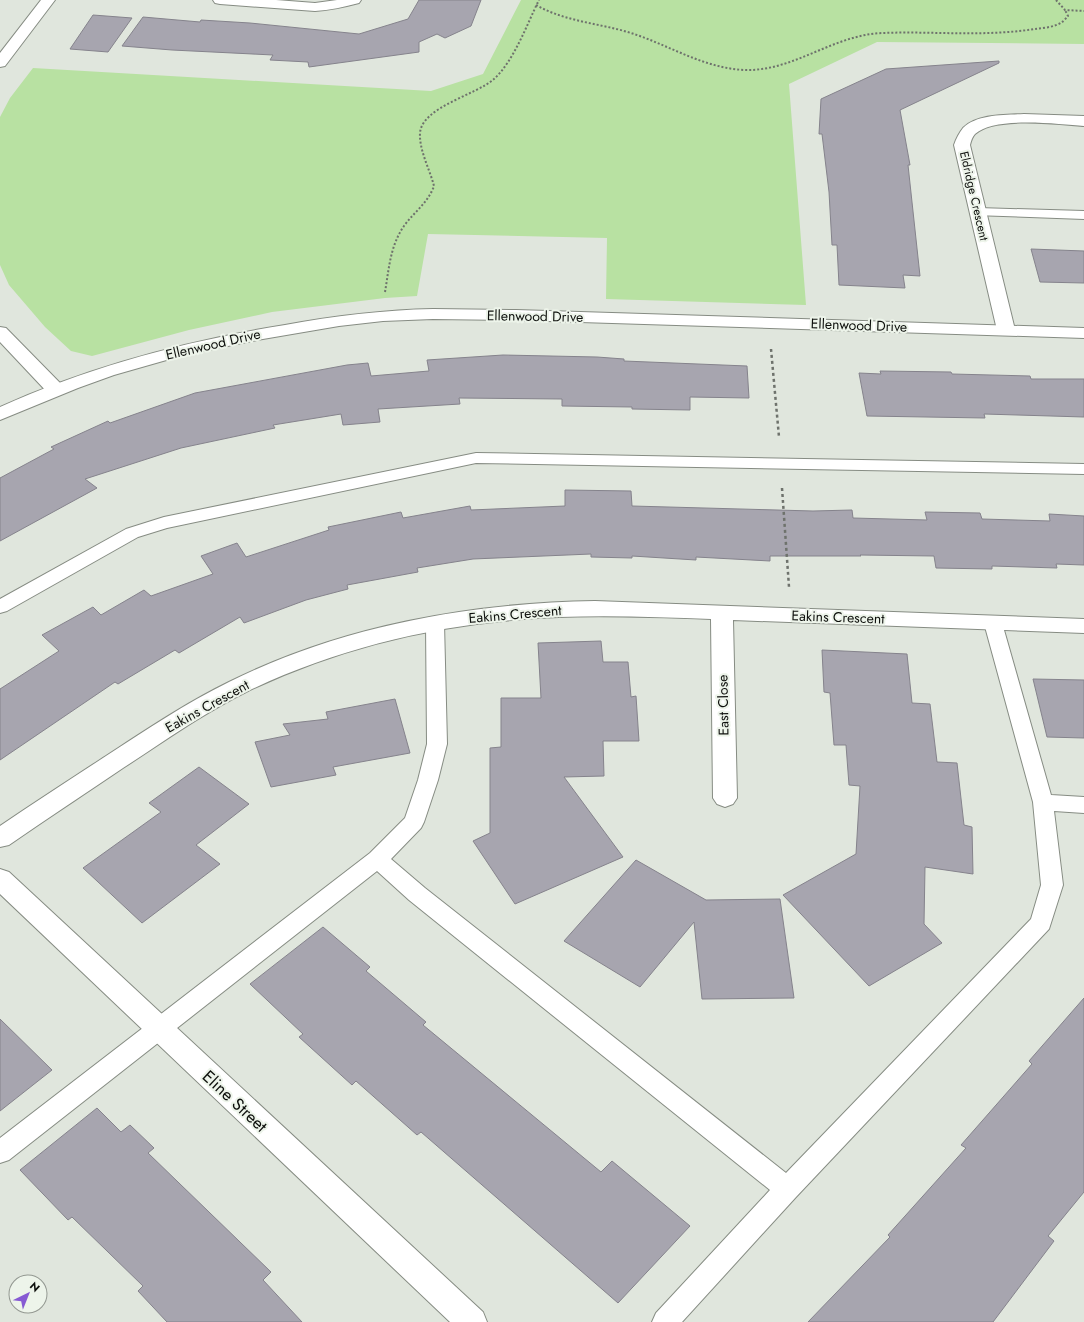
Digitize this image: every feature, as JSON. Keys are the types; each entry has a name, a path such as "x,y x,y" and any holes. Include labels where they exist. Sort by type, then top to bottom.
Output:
{"street":[{"path":"0,62 48,0"},
{"path":"220,0 315,6 329,6 354,0"},
{"name":"Eldridge Crescent","path":"1006,330 962,145 968,131 982,123 1004,119 1084,121"},
{"name":"Ellenwood Drive","path":"0,414 55,390 120,367 205,345 273,331 381,316 430,314 516,315 1084,332"},
{"path":"0,332 55,390"},
{"name":"Eakins Crescent","path":"0,838 163,729 205,704 246,683 300,662 398,630 489,615 582,608 1084,626"},
{"name":"East Close","path":"722,612 725,798"},
{"name":"Eline Street","path":"0,878 472,1322"}],"lane":[{"path":"978,212 1084,215"},
{"path":"0,607 132,533 164,523 476,458 1084,469"},
{"path":"0,1152 377,859 414,822 428,780 437,744 435,623"},
{"path":"665,1322 788,1189 1041,923 1052,885 1042,802 993,623"},
{"path":"1042,802 1084,805"},
{"path":"377,859 424,899 788,1189"}],"path":[{"path":"381,316 392,248 402,227 433,192 434,186 420,140 421,126 433,113 484,86 498,75 539,0"},
{"path":"536,5 564,18 638,35 710,63 746,70 767,68 787,63 841,40 867,34 984,33 1041,30 1064,22 1068,16 1056,0"},
{"path":"1065,10 1084,11"}],"green space":[{"path":"521,0 1084,0 1084,44 877,42 789,84 806,305 606,299 607,238 428,234 417,296 385,298 272,312 189,330 92,356 71,351 45,327 9,285 0,265 0,117 10,98 33,68 431,91 483,74"}],"building":[{"path":"419,0 481,0 471,26 445,38 437,34 419,42 419,52 309,67 308,62 270,60 273,55 122,46 143,17 200,22 201,20 250,23 359,34 408,19"},
{"path":"93,15 132,18 108,52 70,49"},
{"path":"999,61 999,63 900,110 910,165 908,165 920,276 903,275 905,288 839,285 837,245 832,245 829,192 822,134 819,134 821,99 886,69"},
{"path":"1031,249 1084,251 1084,283 1040,282"},
{"path":"503,355 597,357 624,359 624,361 747,366 749,398 690,397 690,410 562,406 562,399 459,398 460,404 378,409 380,422 343,425 341,414 273,425 275,428 181,448 85,479 97,488 0,541 0,478 54,449 51,447 108,421 110,423 195,393 347,365 368,363 371,376 429,371 427,360"},
{"path":"880,371 951,372 952,374 1030,376 1031,379 1084,379 1084,417 984,414 985,418 867,416 859,373 881,374"},
{"path":"565,490 631,491 632,506 813,511 852,510 853,518 927,520 925,512 980,513 982,519 1050,521 1049,514 1084,516 1084,565 1056,564 1057,568 992,566 992,569 936,568 934,556 770,556 770,561 696,557 696,560 632,556 632,558 591,557 591,554 473,559 417,568 418,572 347,585 348,589 306,600 244,623 240,617 179,653 175,650 118,684 115,682 0,760 0,689 59,651 42,635 93,607 101,615 144,590 151,596 213,574 201,556 237,543 246,557 329,530 328,527 401,512 403,518 470,506 471,510 565,506"},
{"path":"601,641 603,662 628,662 631,697 636,696 639,741 603,741 604,776 564,777 623,857 515,904 473,841 490,833 490,748 501,747 501,698 541,698 538,643"},
{"path":"822,650 907,654 912,703 930,704 937,762 957,763 964,825 972,827 973,874 925,867 924,924 942,943 869,986 783,895 856,854 860,786 849,785 846,745 834,745 830,693 824,692"},
{"path":"1033,679 1084,680 1084,738 1047,737"},
{"path":"395,699 410,753 333,767 336,775 271,787 255,742 290,735 283,724 328,719 326,712"},
{"path":"199,767 249,804 196,845 220,864 142,923 83,868 161,812 149,803"},
{"path":"636,860 706,900 780,899 794,998 702,999 694,922 640,987 564,941"},
{"path":"323,927 370,967 366,971 426,1022 423,1025 601,1172 612,1161 690,1226 618,1303 421,1132 417,1135 356,1081 352,1085 299,1037 303,1034 250,984"},
{"path":"1084,998 1084,1192 1048,1236 1054,1241 993,1322 808,1322 890,1237 888,1235 966,1148 961,1145 1032,1064 1029,1061"},
{"path":"0,1019 52,1070 0,1111"},
{"path":"97,1108 121,1132 130,1125 154,1148 148,1153 271,1272 263,1280 302,1322 167,1322 138,1291 143,1286 72,1217 68,1220 20,1170"}]}
